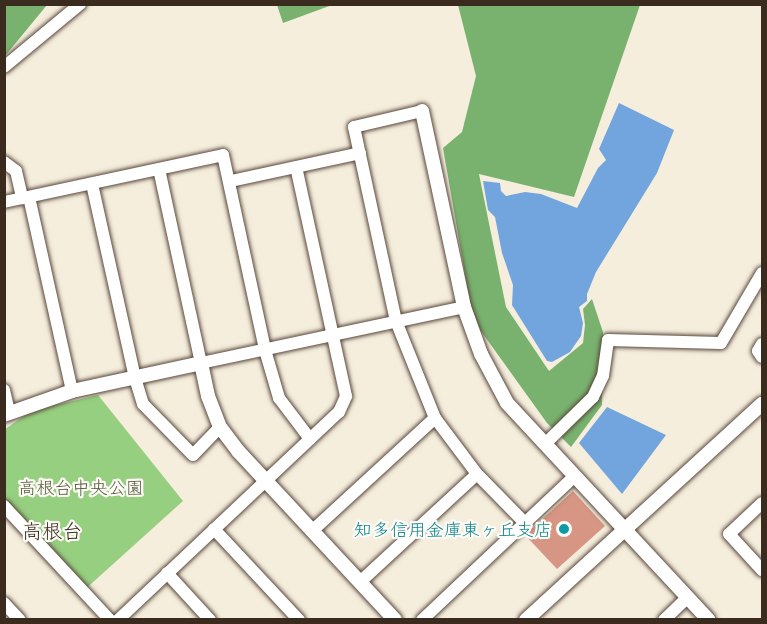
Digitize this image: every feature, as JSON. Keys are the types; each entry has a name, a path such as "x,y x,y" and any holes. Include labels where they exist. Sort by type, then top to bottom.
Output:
{"street":[{"path":"4,67 80,4"},
{"path":"525,523 477,474 435,418 396,321 354,127 422,111 465,307 481,354 507,403 709,620"},
{"path":"231,181 360,153"},
{"path":"4,202 223,155 231,181 265,350 279,398 310,439"},
{"path":"4,162 16,171 26,197 72,391"},
{"path":"118,620 339,412 346,396 296,167"},
{"path":"159,169 208,396 220,427 266,481 395,620"},
{"path":"92,184 135,378 143,404 193,454 220,427"},
{"path":"546,443 593,398 603,376 608,340 721,343 762,273"},
{"path":"4,390 7,414 72,391 465,307"},
{"path":"762,344 758,351 762,357"},
{"path":"526,620 762,404"},
{"path":"312,531 435,418"},
{"path":"360,582 477,474"},
{"path":"422,620 575,476"},
{"path":"762,502 729,534 762,570"},
{"path":"4,506 110,620"},
{"path":"214,529 299,620"},
{"path":"167,573 210,620"},
{"path":"664,620 688,597"},
{"path":"4,603 20,620"}],"green space":[{"path":"277,4 332,5 283,23"},
{"path":"4,5 47,5 5,56"},
{"path":"458,5 640,5 574,197 479,174 506,307 549,371 583,343 585,325 583,309 592,299 603,332 602,405 571,447 547,423 473,320 443,148 462,132 476,76"},
{"name":"高根台中央公園","path":"98,395 183,501 81,593 5,508 4,430 31,411"}],"water":[{"path":"619,103 674,130 657,173 596,272 587,294 587,301 579,307 583,323 581,336 570,352 552,362 547,361 512,305 513,285 502,253 495,217 488,210 483,181 500,183 501,191 506,196 525,192 541,194 577,208 598,168 606,160 599,149"},
{"path":"607,407 666,435 622,494 579,443"}],"building":[{"name":"知多信用金庫東ヶ丘支店","path":"573,491 605,526 557,569 525,535"}],"place":[{"name":"知多信用金庫東ヶ丘支店","path":"564,529"}],"district":[{"name":"高根台","path":"52,530"}]}
